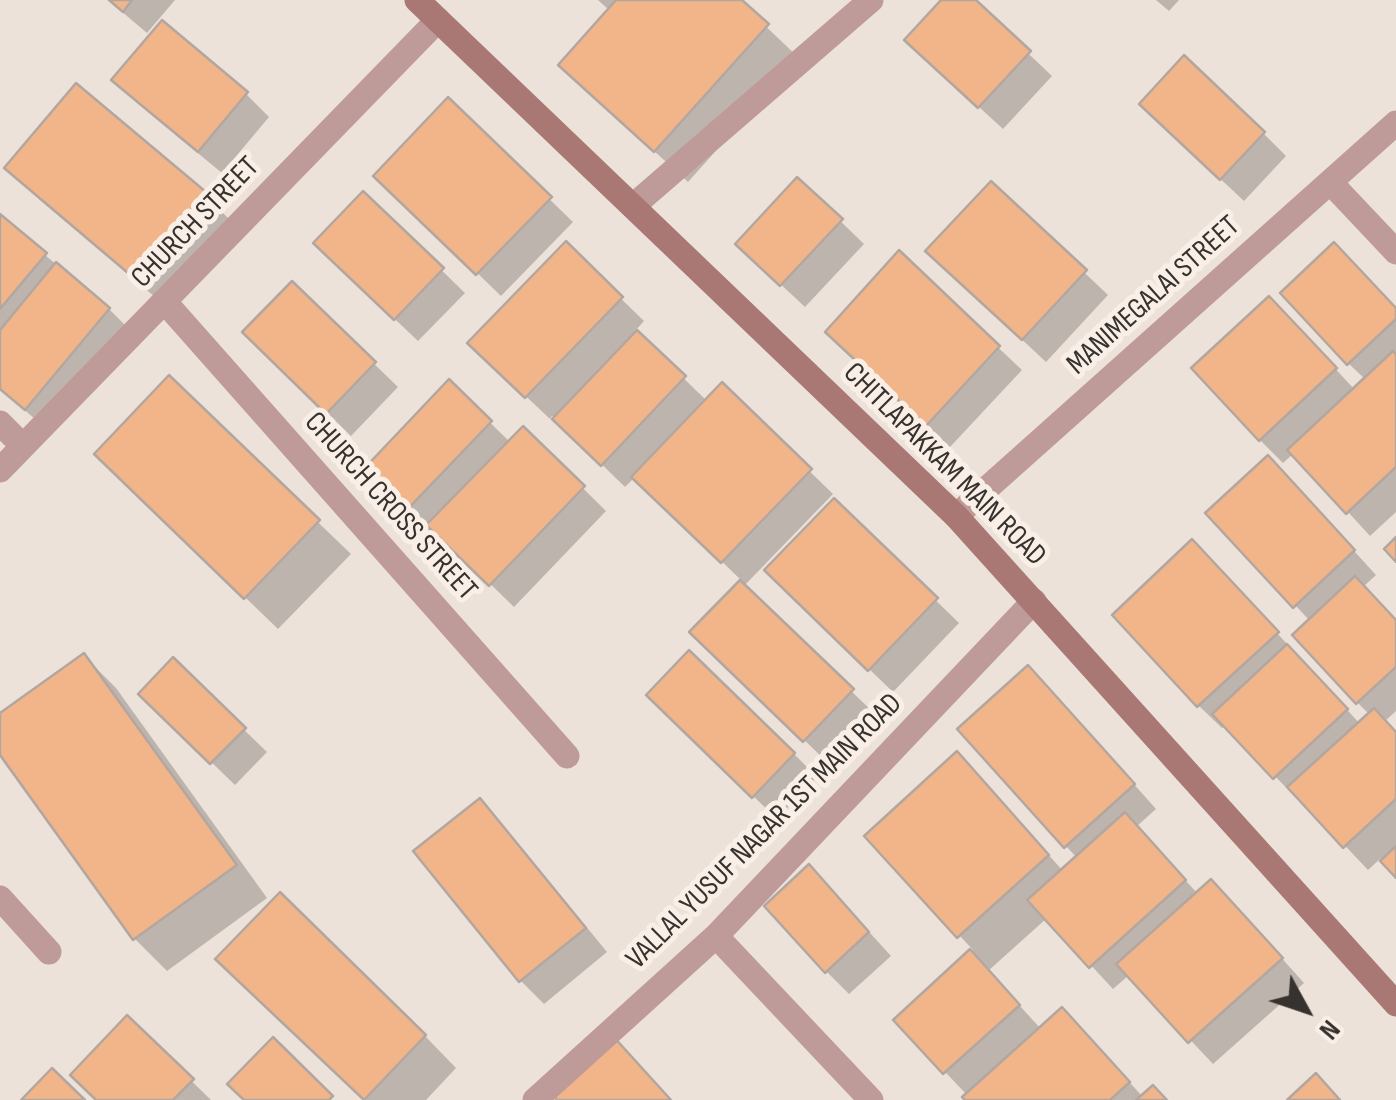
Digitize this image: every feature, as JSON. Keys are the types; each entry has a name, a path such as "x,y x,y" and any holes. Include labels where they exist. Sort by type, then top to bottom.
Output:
{"street":[{"name":"CHITLAPAKKAM MAIN ROAD","path":"417,0 956,516 1396,1004"},
{"path":"633,206 871,0"},
{"name":"CHURCH STREET","path":"0,470 438,20"},
{"name":"MANIMEGALAI STREET","path":"956,516 1396,124"},
{"path":"1330,182 1396,252"},
{"name":"CHURCH CROSS STREET","path":"164,301 567,756"},
{"path":"0,423 23,446"},
{"name":"VALLAL YUSUF NAGAR 1ST MAIN ROAD","path":"535,1100 716,936 1034,601"},
{"path":"0,898 48,952"},
{"path":"716,936 871,1100"}],"building":[{"path":"109,0 132,0 123,12"},
{"path":"616,0 742,0 769,24 654,152 558,65"},
{"path":"941,0 976,0 1031,51 978,108 904,40"},
{"path":"162,20 248,92 198,152 111,80"},
{"path":"1184,55 1265,132 1220,180 1139,104"},
{"path":"76,83 206,192 134,278 4,168"},
{"path":"448,97 552,197 476,275 373,176"},
{"path":"797,177 843,219 780,286 735,244"},
{"path":"991,181 1087,270 1022,340 925,251"},
{"path":"363,191 444,268 394,320 313,243"},
{"path":"0,214 47,253 0,309"},
{"path":"566,241 623,297 525,398 467,343"},
{"path":"1334,242 1396,308 1396,319 1347,365 1280,293"},
{"path":"899,250 1000,346 926,426 825,332"},
{"path":"56,262 110,308 25,410 0,389 0,330"},
{"path":"292,281 376,362 326,414 242,332"},
{"path":"1269,296 1337,368 1259,441 1191,368"},
{"path":"637,330 686,376 601,466 552,419"},
{"path":"1393,351 1396,467 1346,514 1287,450"},
{"path":"169,375 320,520 244,599 94,454"},
{"path":"449,379 492,421 401,516 358,475"},
{"path":"722,382 812,469 721,563 631,477"},
{"path":"523,426 585,486 489,586 426,525"},
{"path":"1268,455 1355,550 1293,608 1205,513"},
{"path":"834,498 938,598 868,671 764,570"},
{"path":"1396,537 1396,562 1384,549"},
{"path":"1192,539 1279,632 1197,707 1112,615"},
{"path":"1355,576 1396,620 1396,667 1356,704 1292,635"},
{"path":"740,580 854,689 803,742 689,632"},
{"path":"1287,644 1348,709 1273,779 1212,714"},
{"path":"689,650 795,753 752,798 646,695"},
{"path":"84,653 237,865 133,940 0,755 0,713"},
{"path":"173,657 246,728 210,764 138,694"},
{"path":"1028,665 1135,784 1064,848 957,729"},
{"path":"1374,708 1396,732 1396,799 1343,848 1287,787"},
{"path":"957,751 1049,855 957,938 864,836"},
{"path":"480,798 586,928 519,982 413,851"},
{"path":"1125,812 1186,880 1089,968 1027,900"},
{"path":"1396,846 1396,878 1380,861"},
{"path":"809,864 869,932 825,973 764,906"},
{"path":"1211,879 1283,958 1188,1043 1116,964"},
{"path":"280,892 426,1035 364,1100 215,959"},
{"path":"970,949 1020,1005 943,1074 893,1020"},
{"path":"1062,1007 1130,1082 1110,1100 962,1097"},
{"path":"127,1015 194,1079 173,1100 96,1100 70,1075"},
{"path":"612,1035 671,1100 557,1100 551,1093"},
{"path":"273,1037 333,1096 329,1100 244,1100 227,1084"},
{"path":"52,1068 85,1100 21,1100"},
{"path":"1316,1073 1340,1100 1287,1100"},
{"path":"1153,1085 1167,1100 1136,1100"}]}
